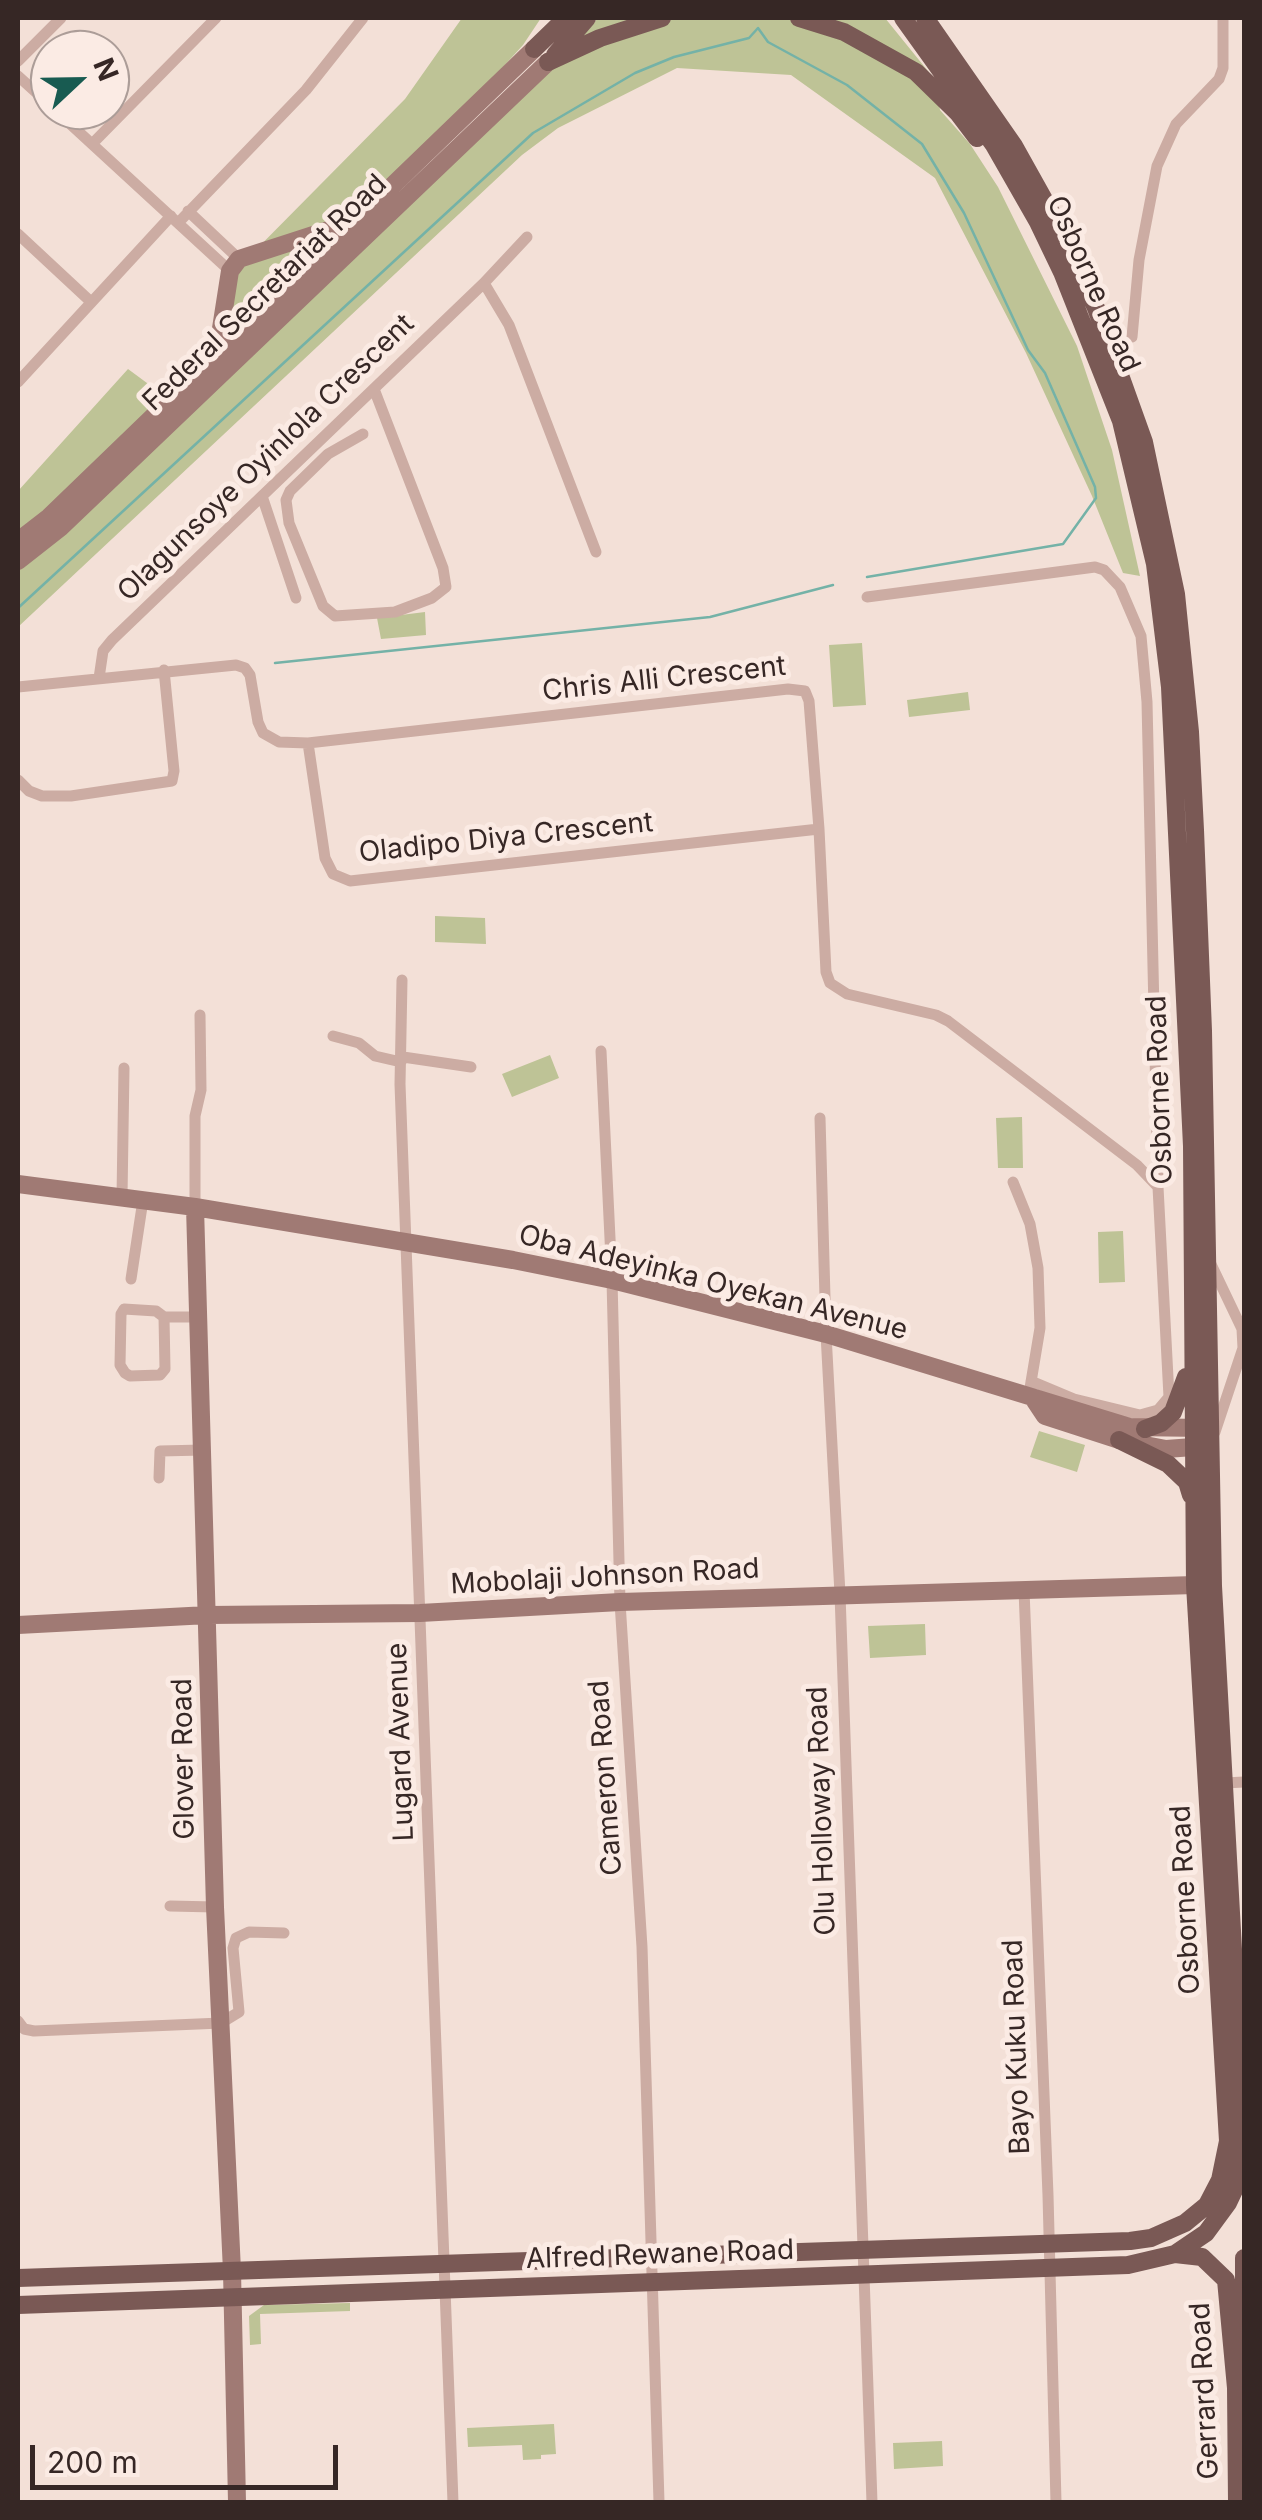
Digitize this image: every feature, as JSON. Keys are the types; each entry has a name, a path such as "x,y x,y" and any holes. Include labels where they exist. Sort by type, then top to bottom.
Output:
{"main road":[{"path":"541,56 563,27 587,18"},
{"path":"541,56 563,27 662,18"},
{"path":"800,18 844,32 916,72 958,113 990,156 1015,178"},
{"name":"Osborne Road","path":"903,18 972,110 1015,178 1068,286 1110,387 1140,492 1155,564 1170,687 1176,786 1192,1146 1191,1352 1213,1586 1244,2150"},
{"name":"Osborne Road","path":"925,18 990,108 1057,223 1115,355 1154,482 1176,594 1190,732 1208,1256 1202,1437 1193,1500 1228,2141 1220,2180 1198,2215"},
{"name":"Federal Secretariat Road","path":"18,542 49,517 358,220 541,56"},
{"name":"Federal Secretariat Road","path":"18,561 60,528 541,56"},
{"path":"217,354 234,265 358,220"},
{"name":"Oba Adeyinka Oyekan Avenue","path":"18,1184 195,1207 612,1280 826,1334 1146,1429 1202,1437"},
{"name":"Glover Road","path":"195,1207 237,2502"},
{"path":"1146,1429 1162,1423 1173,1412 1182,1396 1191,1352"},
{"path":"1031,1393 1046,1416 1119,1440 1168,1464 1187,1482 1193,1500"},
{"path":"1119,1440 1166,1448 1202,1437"},
{"name":"Mobolaji Johnson Road","path":"18,1626 208,1615 420,1613 840,1594 1196,1585"},
{"name":"Alfred Rewane Road","path":"18,2305 1128,2265 1174,2254 1206,2233 1237,2184 1244,2150"},
{"name":"Alfred Rewane Road","path":"18,2278 1049,2244 1151,2238 1198,2215"},
{"name":"Gerrard Road","path":"1174,2254 1202,2257 1226,2280 1236,2388 1237,2502"},
{"name":"Gerrard Road","path":"1244,2258 1244,2356"},
{"path":"40,2304 46,2277"}],"street":[{"path":"18,60 61,18"},
{"path":"92,144 216,18"},
{"path":"18,382 90,301 188,210 306,90 363,18"},
{"path":"1132,337 1139,260 1157,166 1176,124 1219,79 1224,68 1223,18"},
{"path":"77,130 174,220 234,265"},
{"path":"188,210 234,265"},
{"path":"18,234 90,301"},
{"name":"Olagunsoye Oyinlola Crescent","path":"100,678 103,652 112,640 484,283 528,236"},
{"path":"484,283 509,324 596,552"},
{"path":"363,434 328,454 290,491 286,500 289,522 323,606 336,616 408,608 446,587 443,568 374,389"},
{"path":"262,496 296,598"},
{"path":"867,597 1096,568 1112,577 1131,606 1140,636 1147,702 1158,1187 1169,1391 1165,1403 1150,1414 1031,1393 1040,1328 1038,1268 1030,1224 1013,1182"},
{"name":"Chris Alli Crescent","path":"18,687 236,665 245,668 252,685 263,734 279,742 308,743 802,690 808,701 826,972 830,983 847,994 936,1014 948,1021 1137,1165 1158,1187"},
{"path":"18,780 29,791 42,796 70,796 172,781 164,670"},
{"name":"Oladipo Diya Crescent","path":"308,743 325,858 333,874 350,881 818,828"},
{"name":"Lugard Avenue","path":"402,980 420,1613 453,2502"},
{"name":"Glover Road","path":"195,1207 195,1116 202,1090 200,1015"},
{"path":"333,1036 359,1043 376,1056 471,1067"},
{"name":"Cameron Road","path":"602,1051 620,1602 642,1947 659,2502"},
{"path":"122,1197 124,1068"},
{"name":"Olu Holloway Road","path":"820,1118 872,2502"},
{"path":"131,1278 144,1200"},
{"path":"1202,1437 1244,1348 1243,1329 1208,1256"},
{"path":"164,1317 165,1369 160,1375 124,1373 120,1365 120,1314 124,1309 145,1309 164,1317 198,1317"},
{"path":"159,1478 160,1451 203,1450"},
{"name":"Bayo Kuku Road","path":"1024,1590 1056,2502"},
{"path":"1224,1783 1244,1782"},
{"path":"170,1906 215,1907"},
{"path":"18,2021 24,2029 34,2031 222,2022 239,2012 234,1941 249,1932 284,1932"}],"green space":[{"path":"462,18 541,18 493,78 223,338 229,277 405,99"},
{"path":"598,18 885,18 936,81 940,110 970,144 998,187 1077,346 1112,450 1140,576 1123,573 1026,353 935,178 791,75 677,68 558,128 522,155 18,627 18,491 128,369 189,414"},
{"path":"425,612 426,635 381,639 377,618"},
{"path":"862,643 866,705 833,707 829,645"},
{"path":"968,692 970,710 909,717 907,700"},
{"path":"435,916 485,918 486,944 435,942"},
{"path":"550,1055 559,1078 512,1097 502,1074"},
{"path":"1022,1117 1023,1168 998,1168 996,1118"},
{"path":"1123,1231 1125,1282 1099,1283 1098,1232"},
{"path":"1039,1431 1085,1445 1077,1472 1030,1457"},
{"path":"925,1624 926,1655 870,1658 868,1626"},
{"path":"350,2303 350,2311 260,2314 261,2344 250,2345 249,2316 264,2305"},
{"path":"554,2424 556,2454 541,2455 541,2459 523,2460 522,2445 468,2447 467,2428"},
{"path":"942,2441 943,2466 894,2469 893,2443"}],"waterway":[{"path":"18,608 533,133 635,73 674,57 749,38 758,28 768,42 847,85 922,144 964,213 1028,350 1045,373 1095,487 1096,498 1063,544 867,577"},
{"path":"275,663 710,617 833,585"}]}
